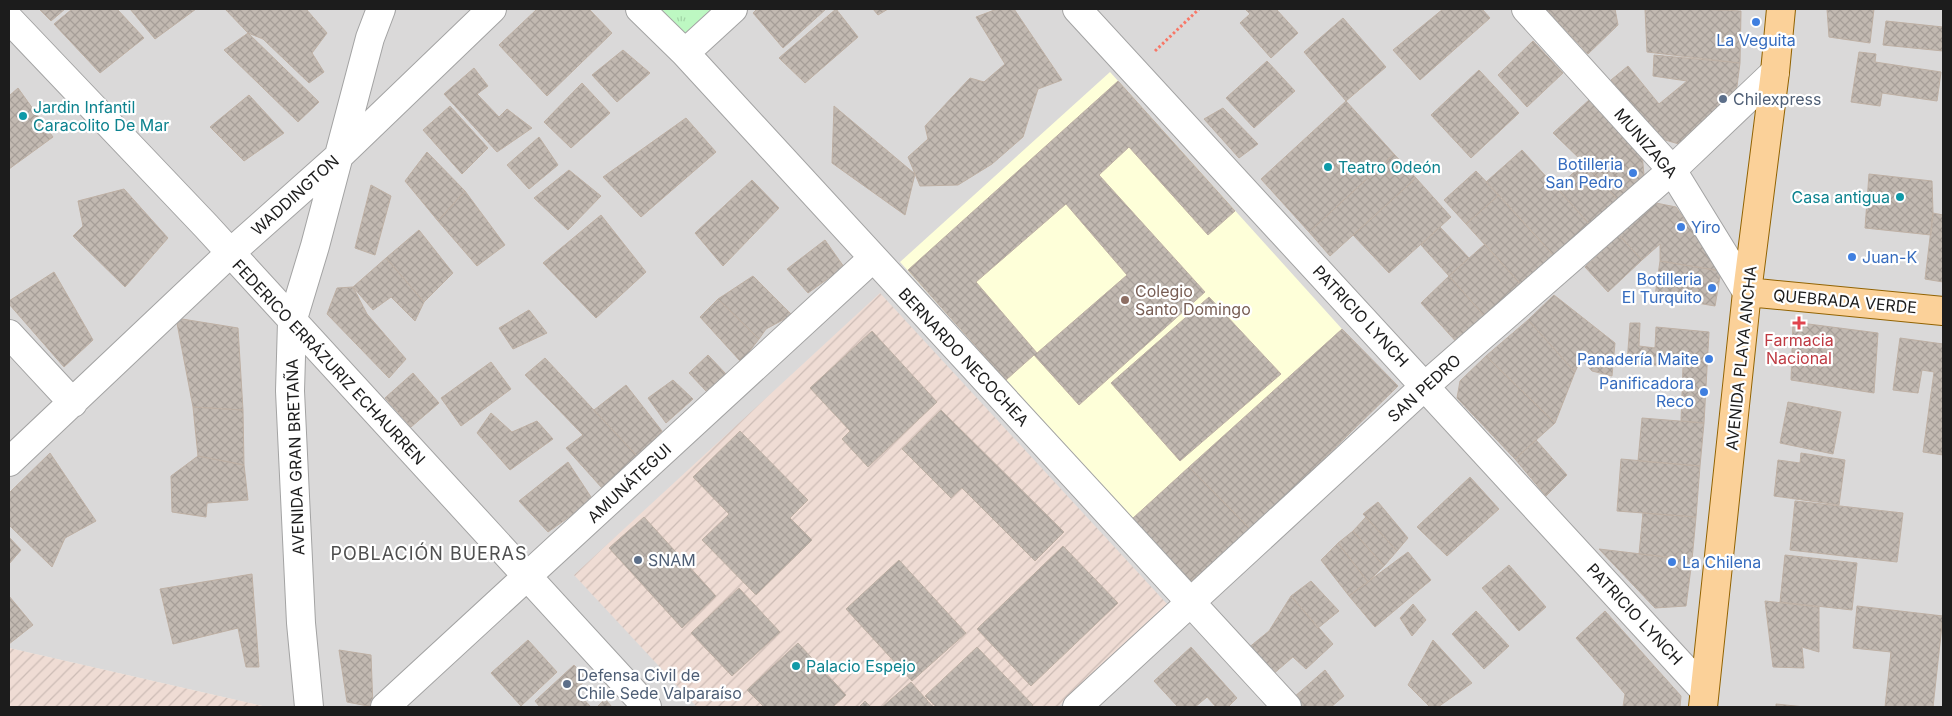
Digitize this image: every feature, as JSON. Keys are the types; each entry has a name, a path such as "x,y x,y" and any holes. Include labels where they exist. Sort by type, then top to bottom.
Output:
{"main road":[{"name":"AVENIDA PLAYA ANCHA","path":"1704,699 1781,9"},
{"name":"QUEBRADA VERDE","path":"1748,292 1943,310"}],"street":[{"name":"AVENIDA GRAN BRETAÑA","path":"309,707 301,624 290,392 292,322 315,246 370,38 381,9"},
{"name":"WADDINGTON","path":"9,462 229,254 338,156 492,9"},
{"name":"BERNARDO NECOCHEA","path":"640,9 684,53 1287,707"},
{"path":"684,53 733,9"},
{"name":"PATRICIO LYNCH","path":"1078,9 1425,386 1704,699"},
{"name":"MUNIZAGA","path":"1526,9 1672,170 1748,292"},
{"name":"FEDERICO ERRÁZURIZ ECHAURREN","path":"9,19 206,226 229,254 647,707"},
{"name":"SAN PEDRO","path":"1077,707 1425,386 1672,170 1775,72"},
{"name":"AMUNÁTEGUI","path":"384,707 873,258"},
{"path":"9,334 73,403"}],"path":[{"path":"1134,70 1199,9"}],"shaded area":[{"path":"9,9 1943,9 1943,707 267,707 9,648"},
{"name":"Colegio Santo Domingo","path":"1110,72 1342,329 1132,519 900,262"},
{"path":"880,293 1168,605 1058,707 697,707 574,575"},
{"path":"9,648 267,707 9,707"}],"green space":[{"path":"661,9 714,9 685,36"}],"building":[{"path":"39,9 65,9 51,21"},
{"path":"72,9 117,9 144,38 100,73 54,24"},
{"path":"130,9 196,9 155,39"},
{"path":"225,9 306,9 327,33 312,53 324,72 309,83 263,39 248,33"},
{"path":"537,9 589,9 612,33 547,96 499,45"},
{"path":"757,9 826,9 783,48 753,13"},
{"path":"836,9 858,37 805,83 779,58"},
{"path":"873,9 888,9 878,15"},
{"path":"997,9 1014,9 1062,80 1038,89 1023,137 992,164 958,185 920,186 908,157 928,139 925,126 970,78 984,82 1005,64 976,17"},
{"path":"1245,9 1276,9 1298,33 1271,58 1240,23 1250,14"},
{"path":"1443,9 1482,9 1490,18 1420,80 1393,50"},
{"path":"1546,9 1615,9 1618,25 1588,54"},
{"path":"1645,9 1741,11 1740,63 1647,52"},
{"path":"1827,9 1874,9 1870,43 1829,37"},
{"path":"1343,18 1386,67 1346,101 1304,52"},
{"path":"1886,21 1943,27 1943,51 1883,45"},
{"path":"248,33 319,102 298,122 224,50"},
{"path":"1533,41 1563,73 1527,107 1498,75"},
{"path":"623,50 650,73 617,102 592,75"},
{"path":"1859,52 1876,54 1875,62 1941,72 1937,101 1882,93 1880,106 1851,102"},
{"path":"1654,55 1740,63 1736,94 1679,144 1658,138 1611,80 1628,66 1659,104 1687,81 1653,76"},
{"path":"1267,61 1295,91 1254,128 1226,98"},
{"path":"474,68 488,86 477,94 499,117 507,109 532,128 497,152 444,94"},
{"path":"1479,70 1519,113 1471,158 1431,115"},
{"path":"1118,81 1235,211 1208,235 1129,147 1099,175 1205,292 1079,405 1034,355 1006,380 908,270","holes":["1066,204 1127,275 1037,353 976,282"]},
{"path":"582,83 610,113 571,148 544,122"},
{"name":"Jardin Infantil Caracolito De Mar","path":"18,88 53,137 9,169 9,96"},
{"path":"249,95 284,133 244,161 210,127"},
{"path":"1590,99 1642,153 1644,175 1619,201 1553,133"},
{"name":"Teatro Odeón","path":"1346,101 1394,154 1309,232 1261,179"},
{"path":"450,106 488,148 462,174 423,130"},
{"path":"834,106 915,174 905,215 832,163"},
{"path":"1223,108 1258,144 1239,158 1204,119"},
{"path":"686,118 716,152 641,217 603,177"},
{"path":"539,137 558,165 529,189 507,165"},
{"path":"1522,150 1591,226 1556,258 1486,182"},
{"path":"427,152 465,191 438,221 405,181"},
{"path":"1394,154 1416,178 1330,256 1309,232"},
{"path":"1584,163 1619,201 1591,226 1557,188"},
{"path":"569,170 601,196 568,230 534,198"},
{"path":"1476,171 1499,195 1466,224 1444,200"},
{"name":"Casa antigua","path":"1869,174 1932,181 1933,213 1931,235 1865,228"},
{"path":"1416,178 1451,217 1389,273 1353,235"},
{"path":"752,180 779,208 723,266 695,233"},
{"path":"371,185 391,196 375,255 355,248"},
{"path":"124,189 168,238 125,287 73,236 83,226 78,201"},
{"path":"465,191 505,245 477,266 438,221"},
{"path":"1499,195 1556,258 1524,288 1466,224"},
{"path":"1656,203 1676,207 1721,271 1660,261 1660,244 1642,260 1619,235"},
{"path":"1933,213 1943,215 1943,282 1925,279"},
{"path":"601,215 646,272 596,318 543,263"},
{"path":"1440,227 1469,258 1449,276 1421,245"},
{"path":"419,230 453,273 424,302 386,258"},
{"path":"1619,235 1642,260 1608,292 1585,267"},
{"path":"825,240 844,267 808,293 787,269"},
{"path":"1485,244 1524,288 1488,320 1449,276"},
{"path":"386,258 424,302 415,321 391,297 373,310 353,287"},
{"path":"1660,261 1721,271 1715,306 1655,296"},
{"path":"54,272 93,340 64,367 9,304 9,301"},
{"path":"753,276 792,315 766,329 759,339 718,299"},
{"path":"1449,276 1488,320 1460,346 1421,303"},
{"path":"353,287 367,314 406,359 389,378 327,314 337,288"},
{"path":"1554,295 1615,343 1612,376 1592,371 1581,359 1575,372 1528,320"},
{"path":"1209,297 1281,374 1180,461 1111,383"},
{"path":"718,299 759,339 741,362 700,317"},
{"path":"529,310 547,333 513,349 499,328"},
{"path":"176,318 238,328 243,410 193,407"},
{"path":"1528,320 1575,372 1555,423 1486,356"},
{"path":"1793,322 1878,333 1874,393 1791,380"},
{"path":"1630,323 1640,323 1639,346 1655,348 1656,327 1709,332 1704,423 1681,421 1683,367 1627,363"},
{"path":"1342,329 1398,386 1251,530 1189,467"},
{"path":"872,331 937,402 868,467 842,439 850,431 810,388"},
{"path":"1900,338 1943,344 1943,455 1923,452 1934,372 1922,370 1918,393 1893,390"},
{"path":"708,355 726,374 707,392 689,373"},
{"path":"1486,356 1555,423 1515,459 1457,398 1460,381"},
{"path":"545,358 638,457 602,488 566,448 583,435 525,375"},
{"path":"491,362 511,389 461,426 441,398"},
{"path":"413,373 439,403 411,427 385,398"},
{"path":"673,380 693,399 666,423 648,398"},
{"path":"626,385 662,431 638,457 594,410"},
{"path":"1788,402 1841,412 1833,454 1780,443"},
{"path":"193,407 243,410 244,465 198,456"},
{"path":"941,410 1064,532 1035,561 962,488 951,498 902,449"},
{"path":"491,413 512,432 537,421 553,439 510,470 477,433"},
{"path":"1642,418 1704,423 1700,466 1638,461"},
{"path":"740,431 808,500 790,518 812,540 756,595 702,540 729,514 693,477"},
{"path":"1536,440 1567,475 1546,496 1515,459"},
{"path":"50,453 96,521 65,538 52,567 9,525 9,493"},
{"path":"1801,453 1845,460 1839,505 1774,496 1778,460 1800,463"},
{"path":"198,456 244,465 248,500 207,503 206,517 172,512 171,476"},
{"path":"1621,459 1700,466 1696,517 1617,511"},
{"path":"568,462 593,500 548,532 519,501"},
{"path":"1189,467 1251,530 1190,582 1132,519"},
{"path":"1470,477 1499,509 1447,556 1417,527"},
{"path":"1795,501 1903,513 1897,562 1790,550"},
{"path":"1378,502 1408,538 1397,551 1363,514"},
{"path":"1643,513 1696,517 1692,560 1639,554"},
{"path":"644,517 716,596 682,628 609,548"},
{"path":"1366,517 1397,551 1384,566 1353,531"},
{"path":"1353,531 1384,566 1368,582 1338,543"},
{"path":"9,537 21,550 9,564"},
{"path":"1338,543 1368,582 1349,596 1321,560"},
{"path":"1063,546 1118,603 1031,686 977,629"},
{"path":"1599,549 1692,560 1686,606 1655,608"},
{"path":"1408,552 1431,580 1375,627 1349,596"},
{"path":"1785,555 1857,563 1852,610 1780,602"},
{"path":"899,560 966,633 912,681 846,609"},
{"path":"1509,565 1546,607 1519,631 1482,588"},
{"path":"252,574 259,667 246,667 238,628 173,644 160,589"},
{"path":"1311,581 1339,611 1318,628 1291,596"},
{"path":"739,588 780,632 732,676 691,633"},
{"path":"9,596 33,625 9,644"},
{"path":"1291,596 1333,644 1306,669 1293,657 1272,675 1247,649 1269,631"},
{"path":"1765,601 1819,607 1819,652 1802,647 1804,668 1773,667"},
{"path":"1413,604 1426,620 1412,636 1400,618"},
{"path":"1857,606 1943,616 1933,707 1885,707 1891,652 1853,648"},
{"path":"1476,611 1509,646 1484,669 1452,634"},
{"path":"1605,611 1681,696 1680,707 1623,707 1625,694 1576,638"},
{"path":"528,640 557,672 521,706 491,673"},
{"path":"1433,640 1472,683 1438,707 1430,707 1408,685"},
{"name":"Palacio Espejo","path":"798,643 846,695 833,707 764,707 747,690"},
{"path":"977,647 1033,705 1031,707 936,707 925,696"},
{"path":"1191,647 1237,698 1228,707 1216,707 1207,697 1195,707 1178,707 1154,681"},
{"path":"339,650 371,655 373,707 347,702"},
{"name":"Defensa Civil de Chile Sede Valparaíso","path":"574,665 587,679 575,690 591,707 540,707 535,701"},
{"path":"1325,670 1344,696 1331,707 1302,707 1293,698"},
{"path":"911,682 933,707 882,707"},
{"name":"Defensa Civil de Chile Sede Valparaíso","path":"605,699 612,707 597,707"},
{"path":"865,701 871,707 859,707"},
{"path":"1776,704 1805,707 1776,707"}],"place":[{"name":"La Veguita","path":"1756,22"},
{"name":"Chilexpress","path":"1723,99"},
{"name":"Jardin Infantil Caracolito De Mar","path":"23,116"},
{"name":"Teatro Odeón","path":"1328,167"},
{"name":"Botilleria San Pedro","path":"1633,173"},
{"name":"Casa antigua","path":"1900,197"},
{"name":"Yiro","path":"1681,227"},
{"name":"Juan-K","path":"1852,257"},
{"name":"Botilleria El Turquito","path":"1712,288"},
{"name":"Colegio Santo Domingo","path":"1125,300"},
{"name":"Farmacia Nacional","path":"1799,323"},
{"name":"Panadería Maite","path":"1709,359"},
{"name":"Panificadora Reco","path":"1704,392"},
{"name":"SNAM","path":"638,560"},
{"name":"La Chilena","path":"1672,562"},
{"name":"Palacio Espejo","path":"796,666"},
{"name":"Defensa Civil de Chile Sede Valparaíso","path":"567,684"}],"district":[{"name":"POBLACIÓN BUERAS","path":"429,554"}]}
